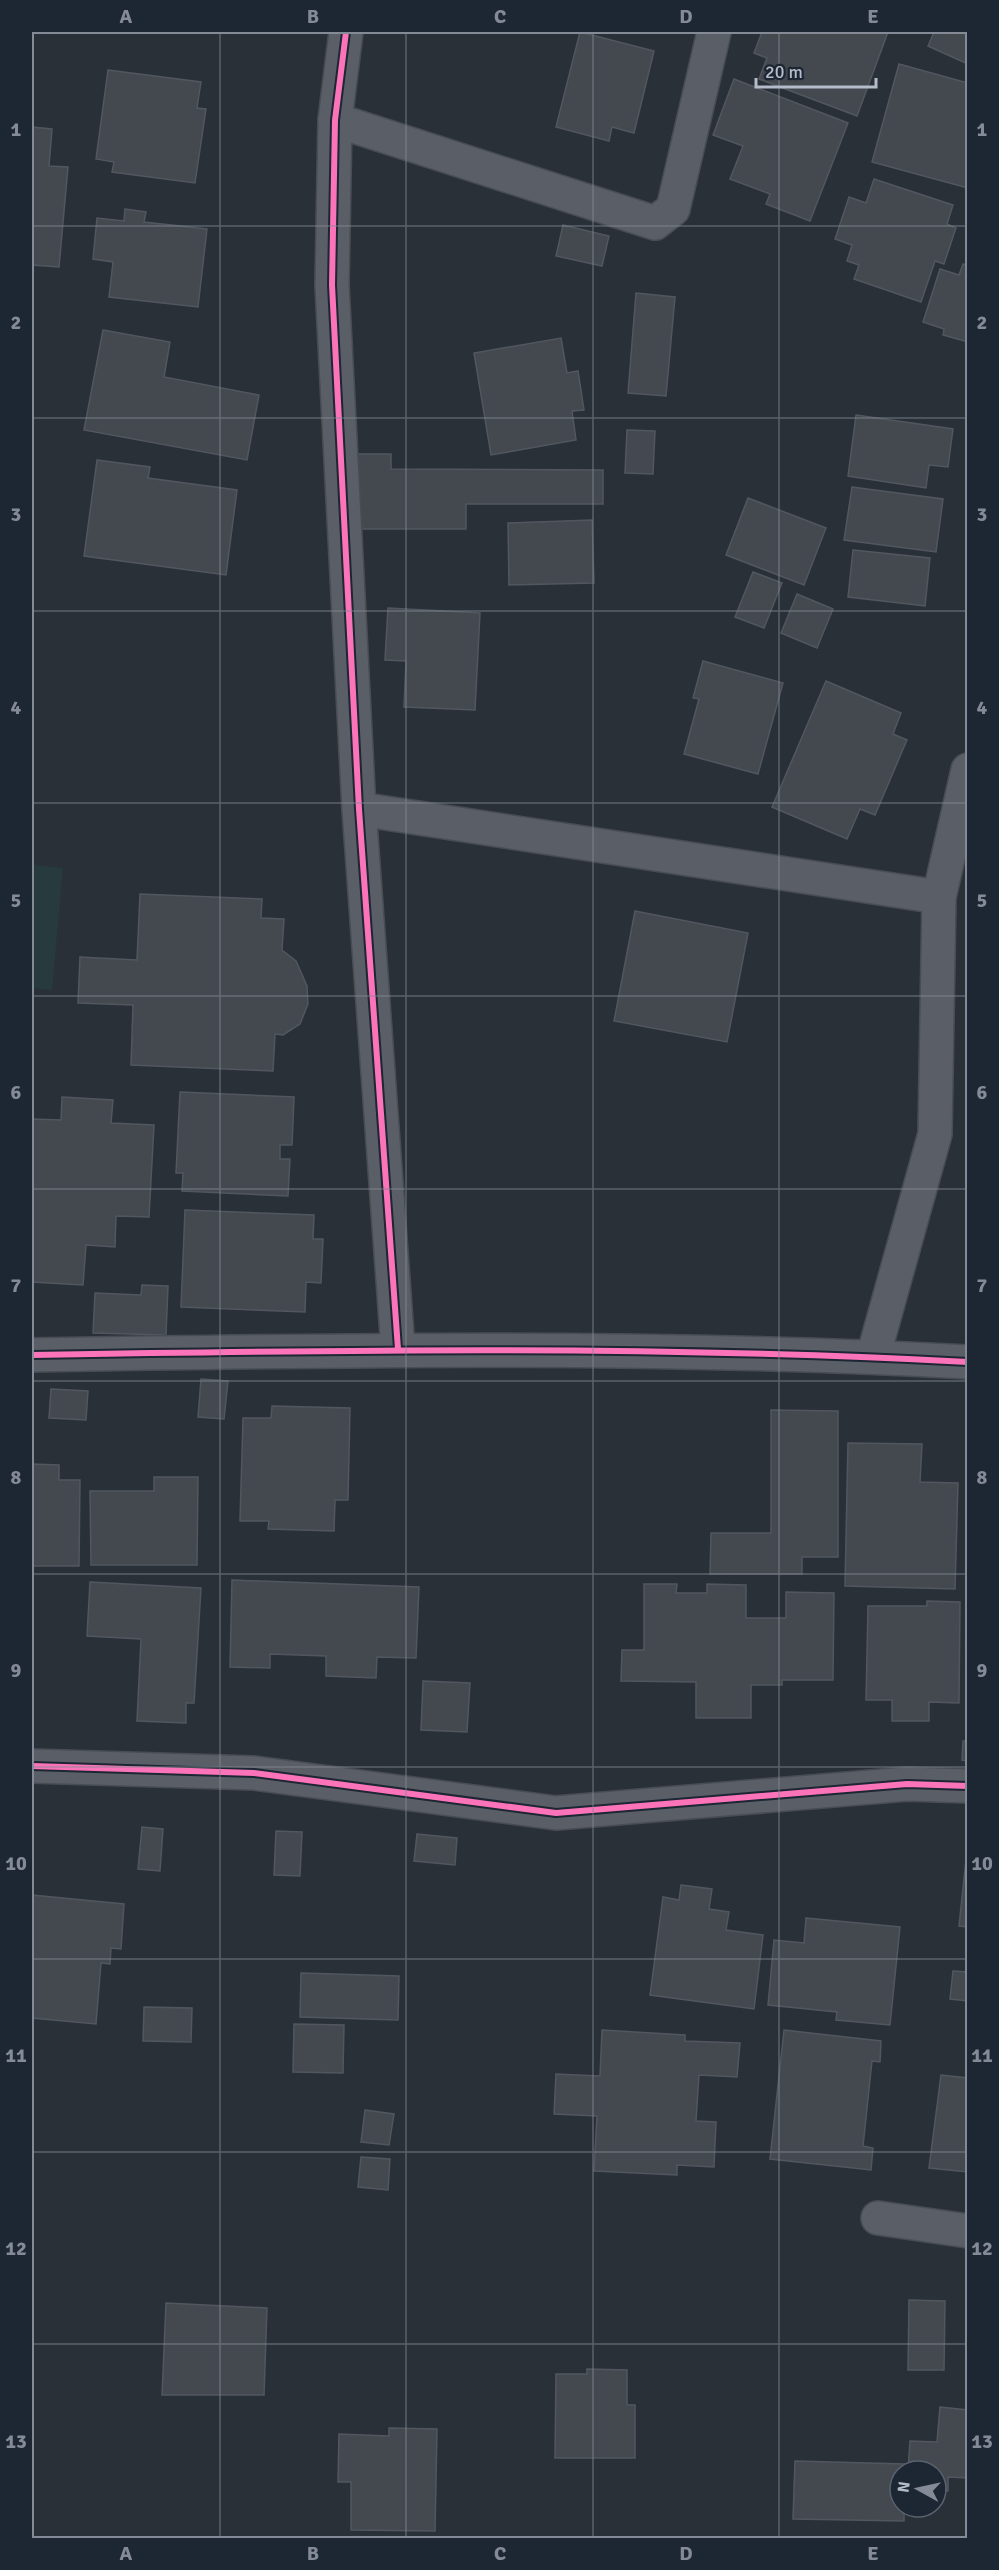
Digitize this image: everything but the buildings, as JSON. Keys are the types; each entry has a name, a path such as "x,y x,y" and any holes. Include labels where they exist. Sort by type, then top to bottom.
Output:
{"street":[{"path":"346,32 335,120 332,285 359,809 398,1349"},
{"path":"335,120 655,223 673,209 714,32"},
{"path":"873,1357 935,1134 939,897 968,770"},
{"path":"359,809 939,897"},
{"path":"32,1355 398,1349 873,1357 968,1362"},
{"path":"32,1766 254,1773 556,1813 907,1784 968,1786"},
{"path":"878,2218 968,2231"}],"green space":[{"path":"32,865 63,868 52,990 32,988"}],"cycle path":[{"path":"346,32 335,120 332,285 359,809 398,1349"},
{"path":"32,1355 500,1350 734,1353 968,1362"},
{"path":"32,1766 254,1773 556,1813 907,1784 968,1786"}]}
